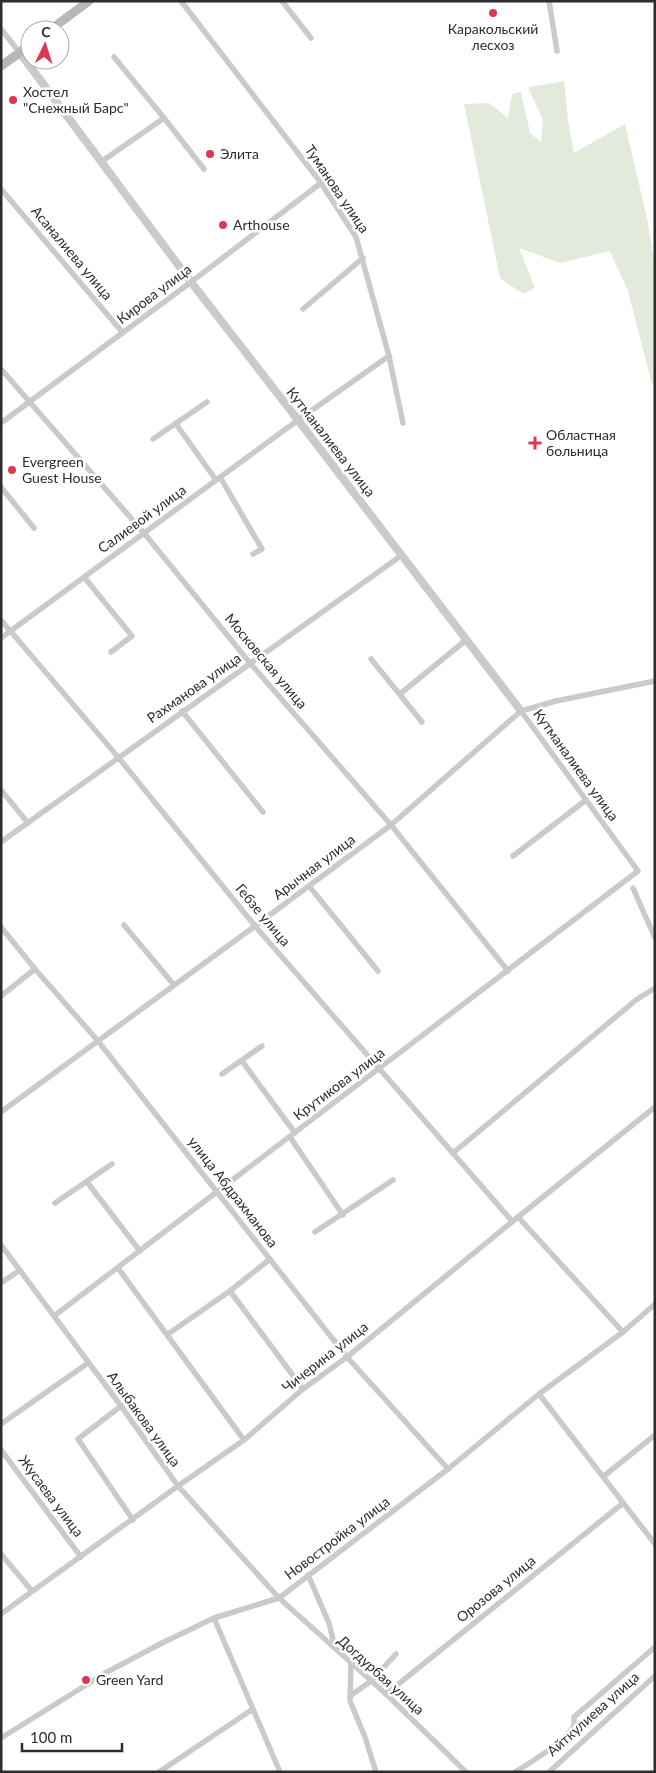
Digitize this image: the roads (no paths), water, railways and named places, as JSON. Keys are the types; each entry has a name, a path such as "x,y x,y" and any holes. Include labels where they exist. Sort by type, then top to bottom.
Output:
{"main road":[{"path":"63,20 89,1"},
{"path":"1,66 20,53"}],"street":[{"name":"Туманова улица","path":"181,1 321,183 356,237 389,356 403,423"},
{"path":"282,1 311,38"},
{"path":"549,1 558,50"},
{"name":"Кутманалиева улица","path":"1,29 20,53"},
{"path":"114,57 204,169"},
{"name":"Кутманалиева улица","path":"33,70 191,282 521,711 638,871"},
{"path":"101,162 164,118"},
{"name":"Кирова улица","path":"1,423 321,183"},
{"name":"Асаналиева улица","path":"1,189 123,333"},
{"path":"303,309 363,258"},
{"name":"Салиевой улица","path":"1,638 298,420 389,356"},
{"name":"Московская улица","path":"1,370 144,533 250,663 391,824 508,971"},
{"path":"153,439 207,402"},
{"path":"176,424 218,479 262,550 254,554"},
{"path":"1,488 34,528"},
{"name":"Рахманова улица","path":"1,842 118,756 402,555"},
{"path":"84,577 132,636 111,652"},
{"name":"Гебзе улица","path":"1,620 118,756 255,926 512,1221"},
{"path":"400,694 466,640"},
{"path":"371,659 422,722"},
{"name":"Арычная улица","path":"1,1112 391,824 521,711 556,701 655,680"},
{"path":"182,711 263,812"},
{"path":"1,790 28,822"},
{"path":"513,856 586,800"},
{"name":"Крутикова улица","path":"54,1316 638,871"},
{"path":"309,886 378,971"},
{"path":"633,888 655,938"},
{"path":"124,925 174,986"},
{"name":"улица Абдрахманова","path":"1,927 98,1041 347,1357 448,1469"},
{"path":"1,996 35,969"},
{"path":"453,1153 636,1000 655,988"},
{"path":"222,1074 262,1046"},
{"path":"242,1061 343,1214"},
{"name":"Чичерина улица","path":"1,1614 244,1440 303,1389 347,1357 512,1221 655,1107"},
{"path":"55,1204 112,1164"},
{"path":"315,1232 393,1180"},
{"path":"87,1182 140,1251"},
{"path":"518,1217 623,1332"},
{"name":"Алыбакова улица","path":"1,1245 178,1486 279,1598"},
{"path":"168,1334 230,1291 270,1259"},
{"path":"118,1268 244,1440"},
{"path":"1,1283 20,1270"},
{"path":"230,1291 303,1389"},
{"name":"Новостройка улица","path":"1,1738 107,1672 162,1643 214,1618 279,1598 448,1469 539,1394 623,1332 655,1304"},
{"path":"1,1424 88,1363"},
{"path":"539,1394 604,1476 622,1504 655,1544"},
{"path":"121,1406 78,1439 132,1520"},
{"path":"604,1476 655,1435"},
{"name":"Жусаева улица","path":"1,1450 81,1557"},
{"name":"Орозова улица","path":"386,1694 622,1504"},
{"path":"1,1554 32,1591"},
{"path":"308,1575 329,1623 335,1649"},
{"name":"Догдурбая улица","path":"279,1598 386,1694 466,1772"},
{"path":"214,1618 280,1772"},
{"path":"515,1772 534,1761 564,1738 574,1725 574,1717 655,1647"},
{"path":"350,1696 371,1681 396,1654"},
{"path":"351,1664 350,1701 365,1737 376,1772"},
{"name":"Айткулиева улица","path":"548,1772 655,1676"},
{"path":"158,1772 253,1709"}],"place":[{"name":"Каракольский лесхоз","path":"493,13"},
{"name":"Хостел \"Снежный Барс\"","path":"13,100"},
{"name":"Элита","path":"210,154"},
{"name":"Arthouse","path":"223,225"},
{"name":"Областная больница","path":"535,443"},
{"name":"Evergreen Guest House","path":"12,470"},
{"name":"Green Yard","path":"86,1680"}]}
